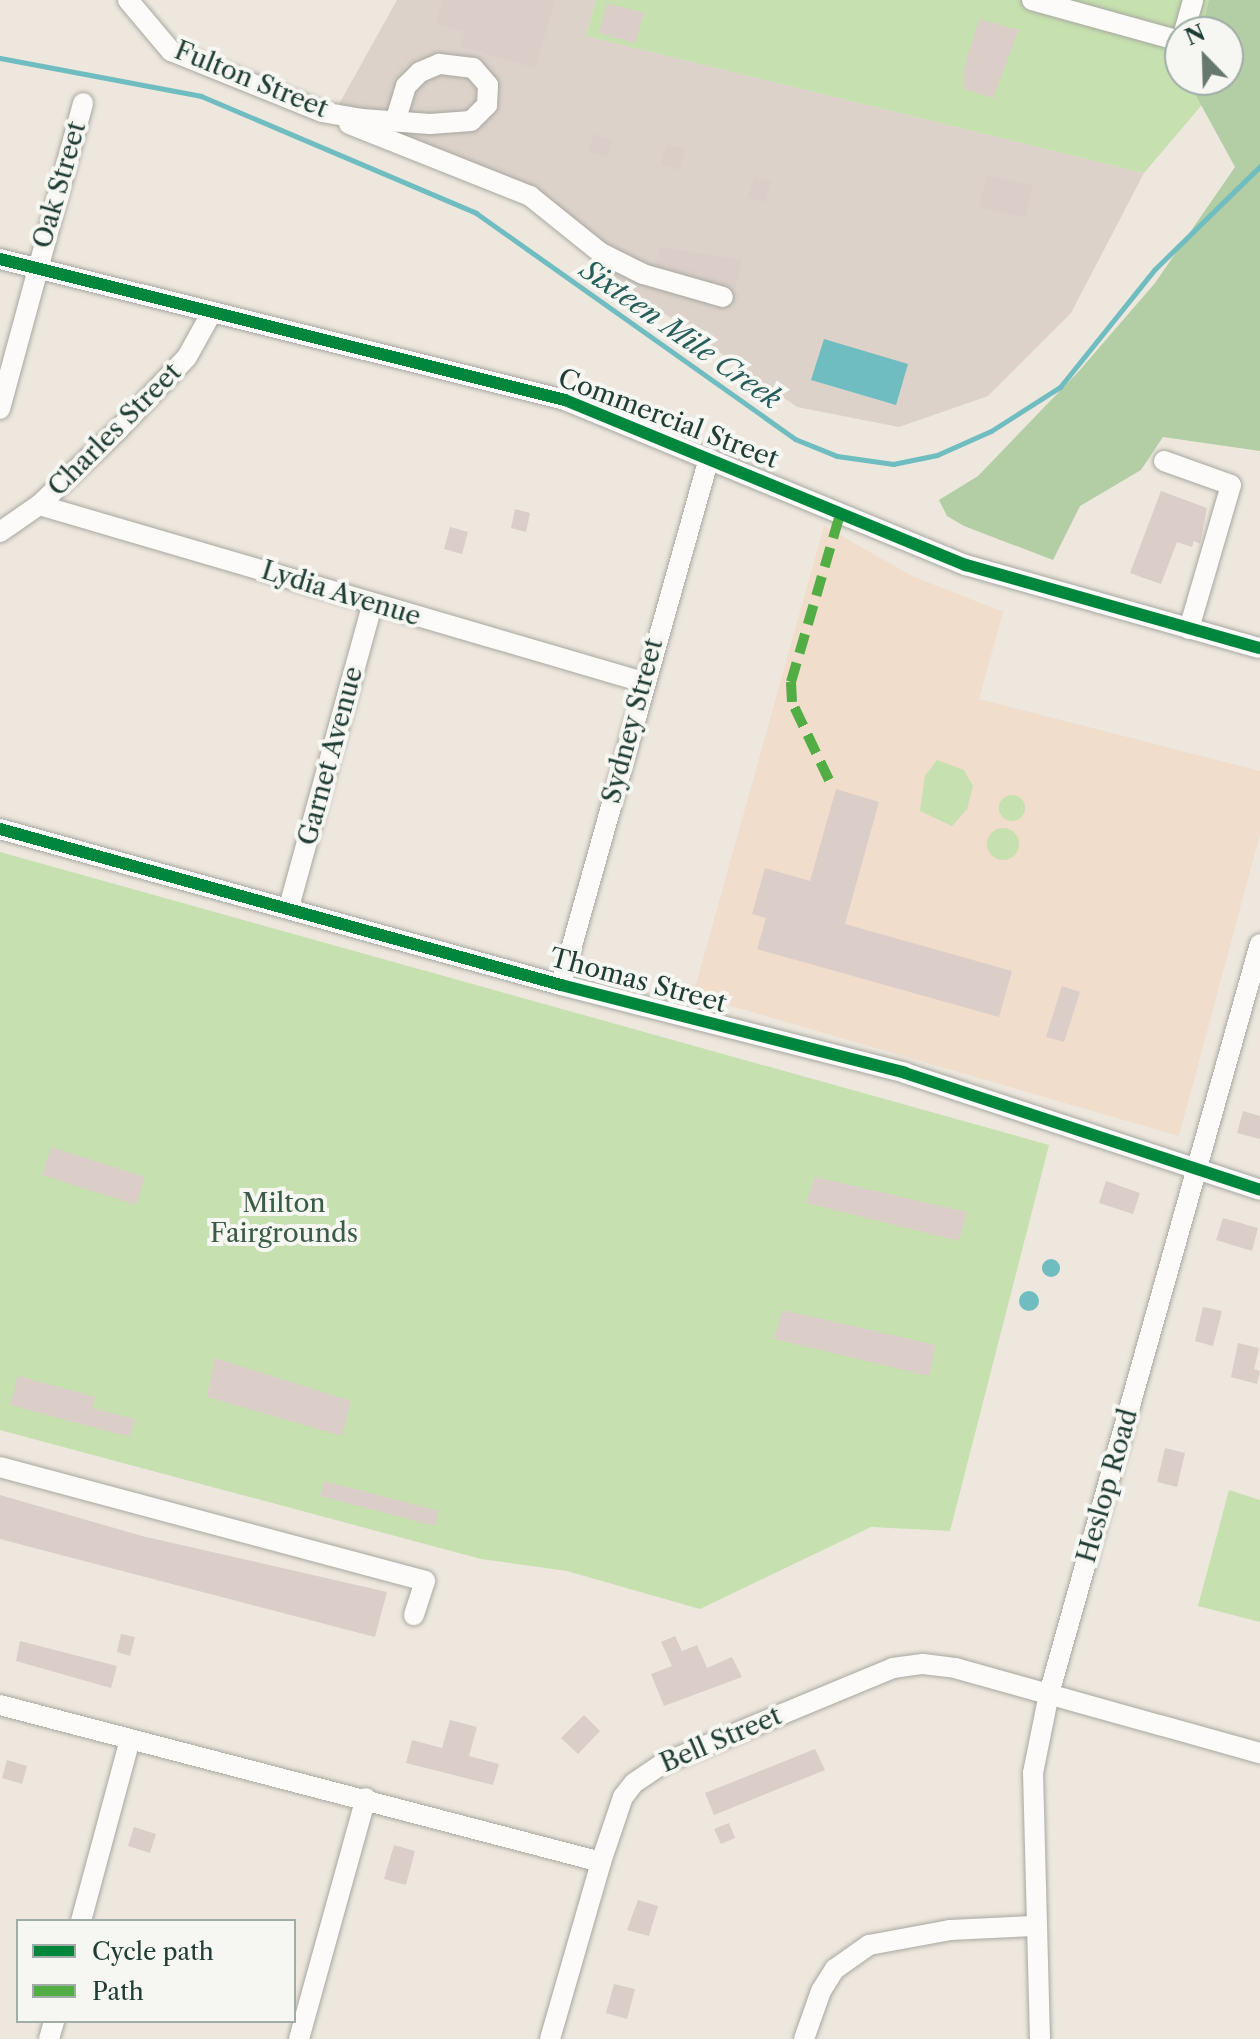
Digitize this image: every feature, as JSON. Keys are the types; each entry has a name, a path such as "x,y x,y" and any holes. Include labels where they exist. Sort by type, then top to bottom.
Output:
{"street":[{"name":"Fulton Street","path":"128,0 171,51 322,112 395,121 471,121 487,105 488,85 473,68 439,64 420,72 406,86 395,121"},
{"path":"1032,0 1164,37"},
{"name":"Oak Street","path":"0,409 83,103"},
{"path":"322,112 530,196 601,253 643,274 723,297"},
{"name":"Commercial Street","path":"0,259 565,400 966,565 1260,648"},
{"name":"Charles Street","path":"0,532 39,505 187,357 212,312"},
{"name":"Sydney Street","path":"561,985 643,682 709,458"},
{"path":"1164,461 1231,485 1189,629"},
{"name":"Lydia Avenue","path":"39,505 331,588 372,605 643,682"},
{"name":"Garnet Avenue","path":"289,907 372,605"},
{"name":"Thomas Street","path":"0,829 561,985 905,1073 1260,1190"},
{"name":"Heslop Road","path":"1040,2039 1033,1926 1033,1773 1049,1694 1260,944"},
{"path":"0,1467 425,1581 414,1615"},
{"name":"Bell Street","path":"550,2039 623,1797 645,1773 893,1668 923,1664 955,1668 1260,1753"},
{"path":"0,1705 366,1798 601,1862"},
{"path":"82,1919 130,1740"},
{"path":"299,2039 366,1798"},
{"path":"804,2039 821,1991 835,1969 869,1945 950,1930 1033,1926"}],"shaded area":[{"path":"397,0 596,0 586,36 1144,173 1071,313 988,396 899,427 797,407 631,290 488,175 329,122"},
{"path":"824,526 912,576 1003,612 979,699 1260,771 1260,834 1179,1136 693,995"}],"green space":[{"path":"596,0 1253,0 1240,16 1164,16 1164,96 1209,96 1144,173 586,36"},
{"path":"1209,0 1260,0 1260,451 1163,437 1141,470 1080,506 1053,560 964,526 947,516 939,500 978,476 1079,371 1155,283 1235,167 1196,96 1244,96 1244,16 1205,16"},
{"path":"937,760 964,770 973,786 967,809 952,826 920,811 925,776"},
{"path":"1012,795 1021,799 1025,808 1021,817 1012,821 1003,817 999,808 1003,799"},
{"path":"1003,828 1014,833 1019,844 1014,855 1003,860 992,855 987,844 992,833"},
{"name":"Milton Fairgrounds","path":"0,852 1049,1145 950,1531 871,1527 700,1609 567,1571 481,1559 0,1430"},
{"path":"1229,1490 1260,1500 1260,1622 1198,1606"}],"water":[{"path":"824,339 908,364 896,405 811,380"},
{"path":"1051,1259 1060,1268 1051,1277 1042,1268"},
{"path":"1029,1291 1036,1294 1039,1301 1036,1308 1029,1311 1022,1308 1019,1301 1022,1294"}],"building":[{"path":"443,0 555,0 535,68 460,46 465,32 436,24"},
{"path":"607,3 644,13 635,43 599,33"},
{"path":"979,19 1019,30 993,98 964,89 964,68"},
{"path":"594,134 612,140 607,157 588,152"},
{"path":"667,144 686,150 679,170 661,164"},
{"path":"987,175 1033,186 1025,218 979,207"},
{"path":"754,177 771,182 765,202 748,197"},
{"path":"660,247 742,260 735,289 656,264"},
{"path":"1161,491 1207,508 1200,544 1194,541 1192,547 1177,542 1161,584 1130,573"},
{"path":"515,509 530,513 526,532 511,528"},
{"path":"450,527 468,532 462,554 444,549"},
{"path":"836,789 879,802 845,924 1012,971 999,1017 757,949 766,918 752,914 765,868 810,881"},
{"path":"1062,986 1080,992 1064,1042 1046,1037"},
{"path":"1243,1111 1260,1116 1260,1139 1237,1133"},
{"path":"51,1147 145,1177 136,1205 42,1175"},
{"path":"815,1177 967,1212 959,1241 806,1203"},
{"path":"1106,1181 1140,1193 1133,1214 1099,1203"},
{"path":"1223,1218 1258,1228 1252,1251 1216,1240"},
{"path":"1203,1307 1222,1311 1213,1346 1195,1341"},
{"path":"782,1310 936,1345 929,1376 774,1339"},
{"path":"1238,1343 1259,1348 1254,1369 1260,1371 1257,1384 1231,1377"},
{"path":"215,1358 351,1401 342,1436 207,1397"},
{"path":"18,1376 95,1397 92,1408 135,1419 130,1437 10,1405"},
{"path":"1165,1448 1185,1453 1177,1487 1157,1482"},
{"path":"324,1481 439,1511 435,1526 320,1496"},
{"path":"0,1495 142,1536 387,1592 375,1637 0,1539"},
{"path":"121,1634 135,1637 130,1656 117,1652"},
{"path":"675,1636 682,1651 697,1645 707,1668 732,1657 742,1677 664,1706 651,1674 672,1666 661,1642"},
{"path":"20,1641 117,1666 111,1688 16,1661"},
{"path":"584,1715 600,1731 578,1754 561,1738"},
{"path":"450,1720 477,1727 469,1756 499,1764 493,1785 406,1763 412,1740 442,1748"},
{"path":"815,1749 825,1770 714,1815 705,1793"},
{"path":"7,1760 27,1766 22,1784 2,1778"},
{"path":"729,1823 735,1838 721,1844 714,1829"},
{"path":"134,1827 156,1834 150,1853 128,1846"},
{"path":"394,1845 415,1851 406,1885 384,1879"},
{"path":"638,1900 658,1906 649,1936 627,1930"},
{"path":"614,1984 635,1989 627,2019 606,2013"}],"waterway":[{"name":"Sixteen Mile Creek","path":"0,58 201,96 476,213 795,439 837,456 893,464 937,455 991,431 1060,387 1155,269 1260,166"}],"marked path":[{"path":"829,780 792,702 791,682 841,511"}],"cycle path":[{"path":"0,259 565,400 966,565 1260,648"},
{"path":"0,829 561,985 905,1073 1260,1190"}]}
